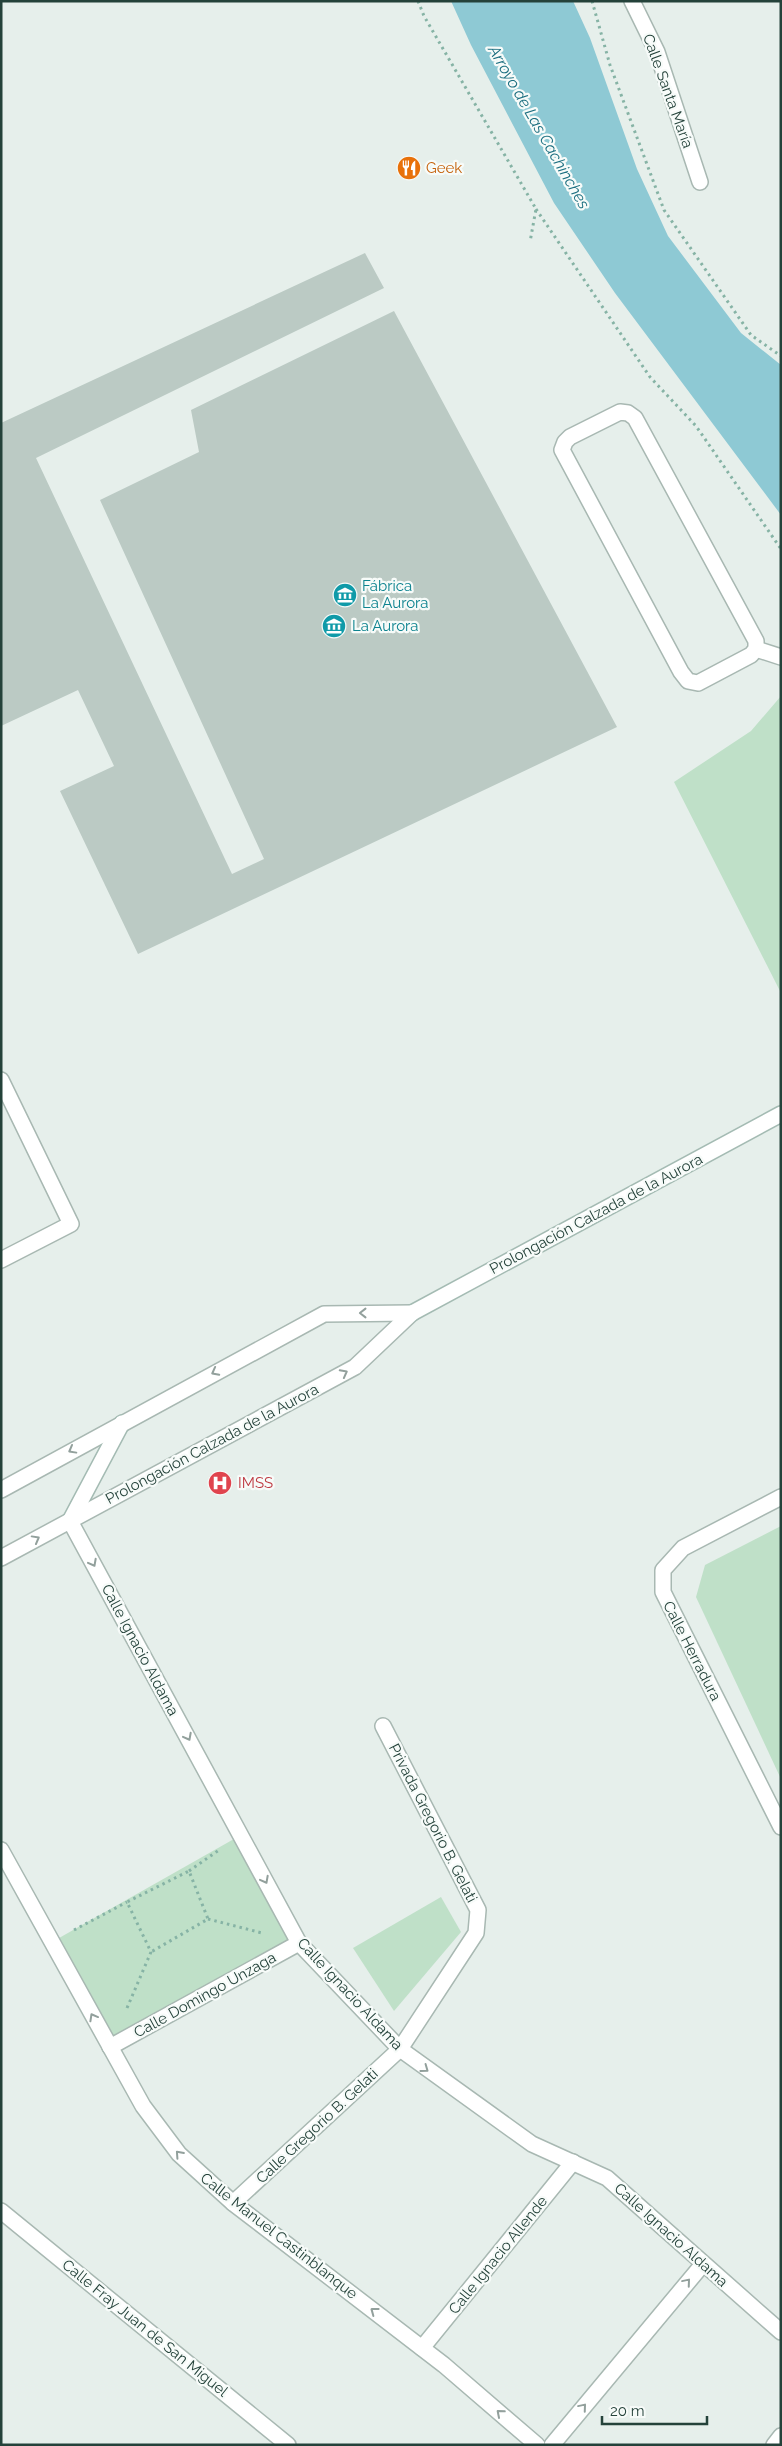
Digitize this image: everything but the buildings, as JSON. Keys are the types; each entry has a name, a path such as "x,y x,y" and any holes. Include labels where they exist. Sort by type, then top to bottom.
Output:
{"street":[{"name":"Calle Santa María","path":"632,1 656,52 700,182"},
{"path":"620,412 628,413 635,418 756,641 756,650 751,655 698,682 688,681 681,672 562,450 565,442 570,437 620,412"},
{"path":"756,650 781,657"},
{"path":"1,1080 71,1224 1,1260"},
{"name":"Prolongación Calzada de la Aurora","path":"1,1558 355,1367 412,1313 781,1114"},
{"name":"Prolongación Calzada de la Aurora","path":"1,1490 324,1314 412,1313"},
{"path":"70,1520 122,1423"},
{"name":"Calle Herradura","path":"781,1497 683,1548 663,1570 663,1592 781,1827"},
{"name":"Calle Ignacio Aldama","path":"70,1520 299,1943 400,2050 532,2144 607,2178 781,2332"},
{"name":"Privada Gregorio B. Gelati","path":"383,1726 478,1910 476,1933 400,2050"},
{"name":"Calle Manuel Castinblanque","path":"1,1850 143,2106 179,2154 233,2203 422,2348 537,2445"},
{"name":"Calle Domingo Unzaga","path":"110,2047 299,1943"},
{"name":"Calle Gregorio B. Gelati","path":"233,2203 400,2050"},
{"name":"Calle Ignacio Allende","path":"422,2348 573,2162"},
{"name":"Calle Fray Juan de San Miguel","path":"1,2211 288,2445"},
{"path":"552,2445 703,2264"},
{"path":"774,2445 781,2436"}],"path":[{"path":"418,1 424,16 536,209 650,377 696,426 781,550"},
{"path":"592,1 610,65 664,210 751,335 781,356"},
{"path":"530,242 536,209"},
{"path":"52,1942 189,1871 241,1835"},
{"path":"189,1871 208,1919"},
{"path":"126,1902 151,1952"},
{"path":"110,2047 151,1952 208,1919 299,1943"}],"green space":[{"path":"781,696 781,993 674,782 751,731"},
{"path":"781,1526 781,1779 696,1597 705,1565"},
{"path":"241,1835 299,1943 110,2047 52,1942"},
{"path":"441,1897 461,1932 394,2011 353,1948"}],"water":[{"name":"Arroyo de Las Cachinches","path":"451,1 573,1 590,38 637,169 668,236 741,333 781,365 781,515 615,293 554,203 471,45"}],"place":[{"name":"Geek","path":"409,168"},
{"name":"Fábrica La Aurora","path":"345,595"},
{"name":"La Aurora","path":"334,626"},
{"name":"IMSS","path":"220,1483"}]}
